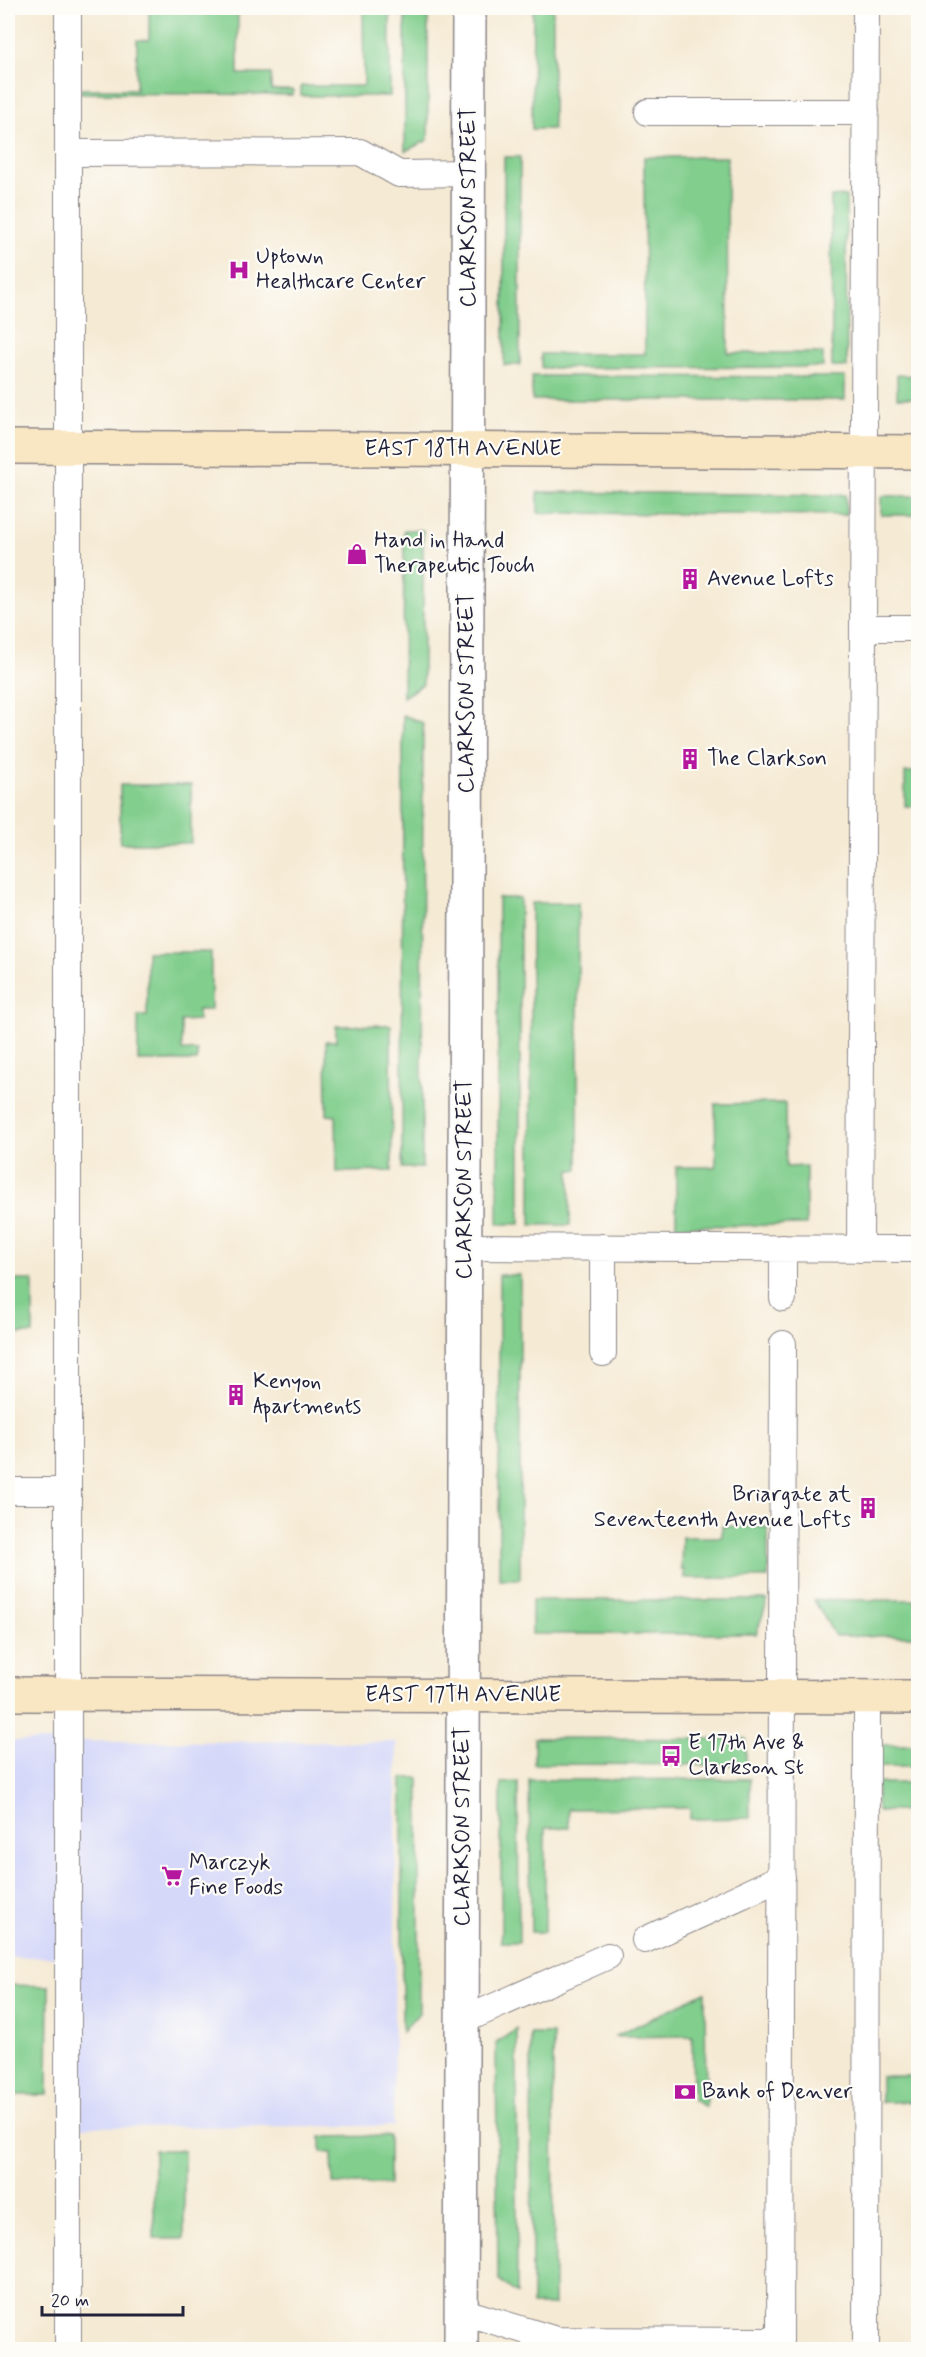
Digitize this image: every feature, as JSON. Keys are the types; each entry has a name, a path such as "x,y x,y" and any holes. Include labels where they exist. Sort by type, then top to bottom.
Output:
{"main road":[{"name":"EAST 18TH AVENUE","path":"8,447 918,452"},
{"name":"EAST 17TH AVENUE","path":"8,1694 918,1697"}],"street":[{"name":"CLARKSON STREET","path":"461,2349 469,8"}],"lane":[{"path":"68,8 68,2349"},
{"path":"860,1249 867,8"},
{"path":"648,112 867,112"},
{"path":"68,153 360,153 399,174 469,173"},
{"path":"864,628 918,628"},
{"path":"465,1247 918,1249"},
{"path":"603,1247 603,1353"},
{"path":"783,1248 783,1298"},
{"path":"461,2311 550,2344 780,2341 783,1344"},
{"path":"8,1491 68,1491"},
{"path":"867,1696 867,2349"},
{"path":"645,1940 782,1877"},
{"path":"462,2021 608,1956"}],"shaded area":[{"path":"8,1741 397,1742 393,2126 61,2127 66,1957 8,1957"}],"green space":[{"path":"149,8 238,8 238,74 271,74 271,90 293,90 293,95 81,93 81,89 136,89 137,40 149,40"},
{"path":"363,8 390,8 390,96 301,96 301,86 364,86"},
{"path":"405,8 428,8 428,140 405,151"},
{"path":"533,8 553,8 553,129 532,129"},
{"path":"504,157 520,157 520,365 504,365"},
{"path":"644,157 727,157 728,353 823,353 823,367 541,368 541,354 645,354"},
{"path":"846,196 847,367 832,367 831,197"},
{"path":"897,375 918,376 918,398 897,398"},
{"path":"532,376 845,377 845,400 532,400"},
{"path":"538,492 846,495 846,515 538,513"},
{"path":"881,496 918,496 918,515 881,515"},
{"path":"404,530 423,530 423,684 403,697"},
{"path":"403,715 423,723 422,1168 402,1168"},
{"path":"905,772 918,772 918,806 905,806"},
{"path":"120,785 191,785 191,843 120,843"},
{"path":"498,898 520,898 520,1224 498,1224"},
{"path":"531,903 578,903 578,1170 570,1170 570,1225 531,1225"},
{"path":"147,952 211,952 211,1010 198,1010 198,1020 181,1021 182,1050 197,1051 197,1061 138,1061 138,1016 147,1016"},
{"path":"391,1025 392,1171 337,1172 336,1116 327,1115 326,1041 336,1041 336,1026"},
{"path":"785,1103 786,1167 806,1166 806,1225 676,1226 676,1167 716,1167 715,1104"},
{"path":"499,1275 520,1275 520,1579 499,1579"},
{"path":"8,1280 33,1280 33,1334 8,1334"},
{"path":"722,1526 768,1527 768,1578 684,1578 684,1570 681,1570 682,1537 722,1537"},
{"path":"532,1600 768,1600 756,1634 532,1634"},
{"path":"814,1600 918,1600 918,1636 835,1636"},
{"path":"534,1738 746,1739 746,1765 534,1764"},
{"path":"876,1745 918,1745 918,1767 876,1767"},
{"path":"402,1778 419,1778 419,2013 402,2032"},
{"path":"750,1779 750,1818 690,1819 690,1808 568,1809 569,1828 545,1828 545,1932 531,1932 529,1780"},
{"path":"518,1782 519,1942 501,1942 501,1783"},
{"path":"877,1783 918,1783 918,1811 877,1811"},
{"path":"8,1985 49,1986 48,2095 8,2095"},
{"path":"705,1992 706,2107 693,2100 692,2036 614,2037"},
{"path":"517,2029 517,2294 498,2279 496,2043"},
{"path":"531,2034 553,2034 554,2305 532,2305"},
{"path":"881,2076 918,2076 918,2102 881,2102"},
{"path":"389,2136 389,2184 333,2184 332,2153 321,2152 321,2137"},
{"path":"154,2150 184,2150 184,2239 154,2239"}],"place":[{"name":"Uptown Healthcare Center","path":"239,270"},
{"name":"Hand in Hand Therapeutic Touch","path":"357,554"},
{"name":"Avenue Lofts","path":"690,579"},
{"name":"The Clarkson","path":"690,759"},
{"name":"Kenyon Apartments","path":"236,1395"},
{"name":"Briargate at Seventeenth Avenue Lofts","path":"868,1508"},
{"name":"E 17th Ave & Clarkson St","path":"671,1756"},
{"name":"Marczyk Fine Foods","path":"172,1876"},
{"name":"Bank of Denver","path":"685,2092"}]}
